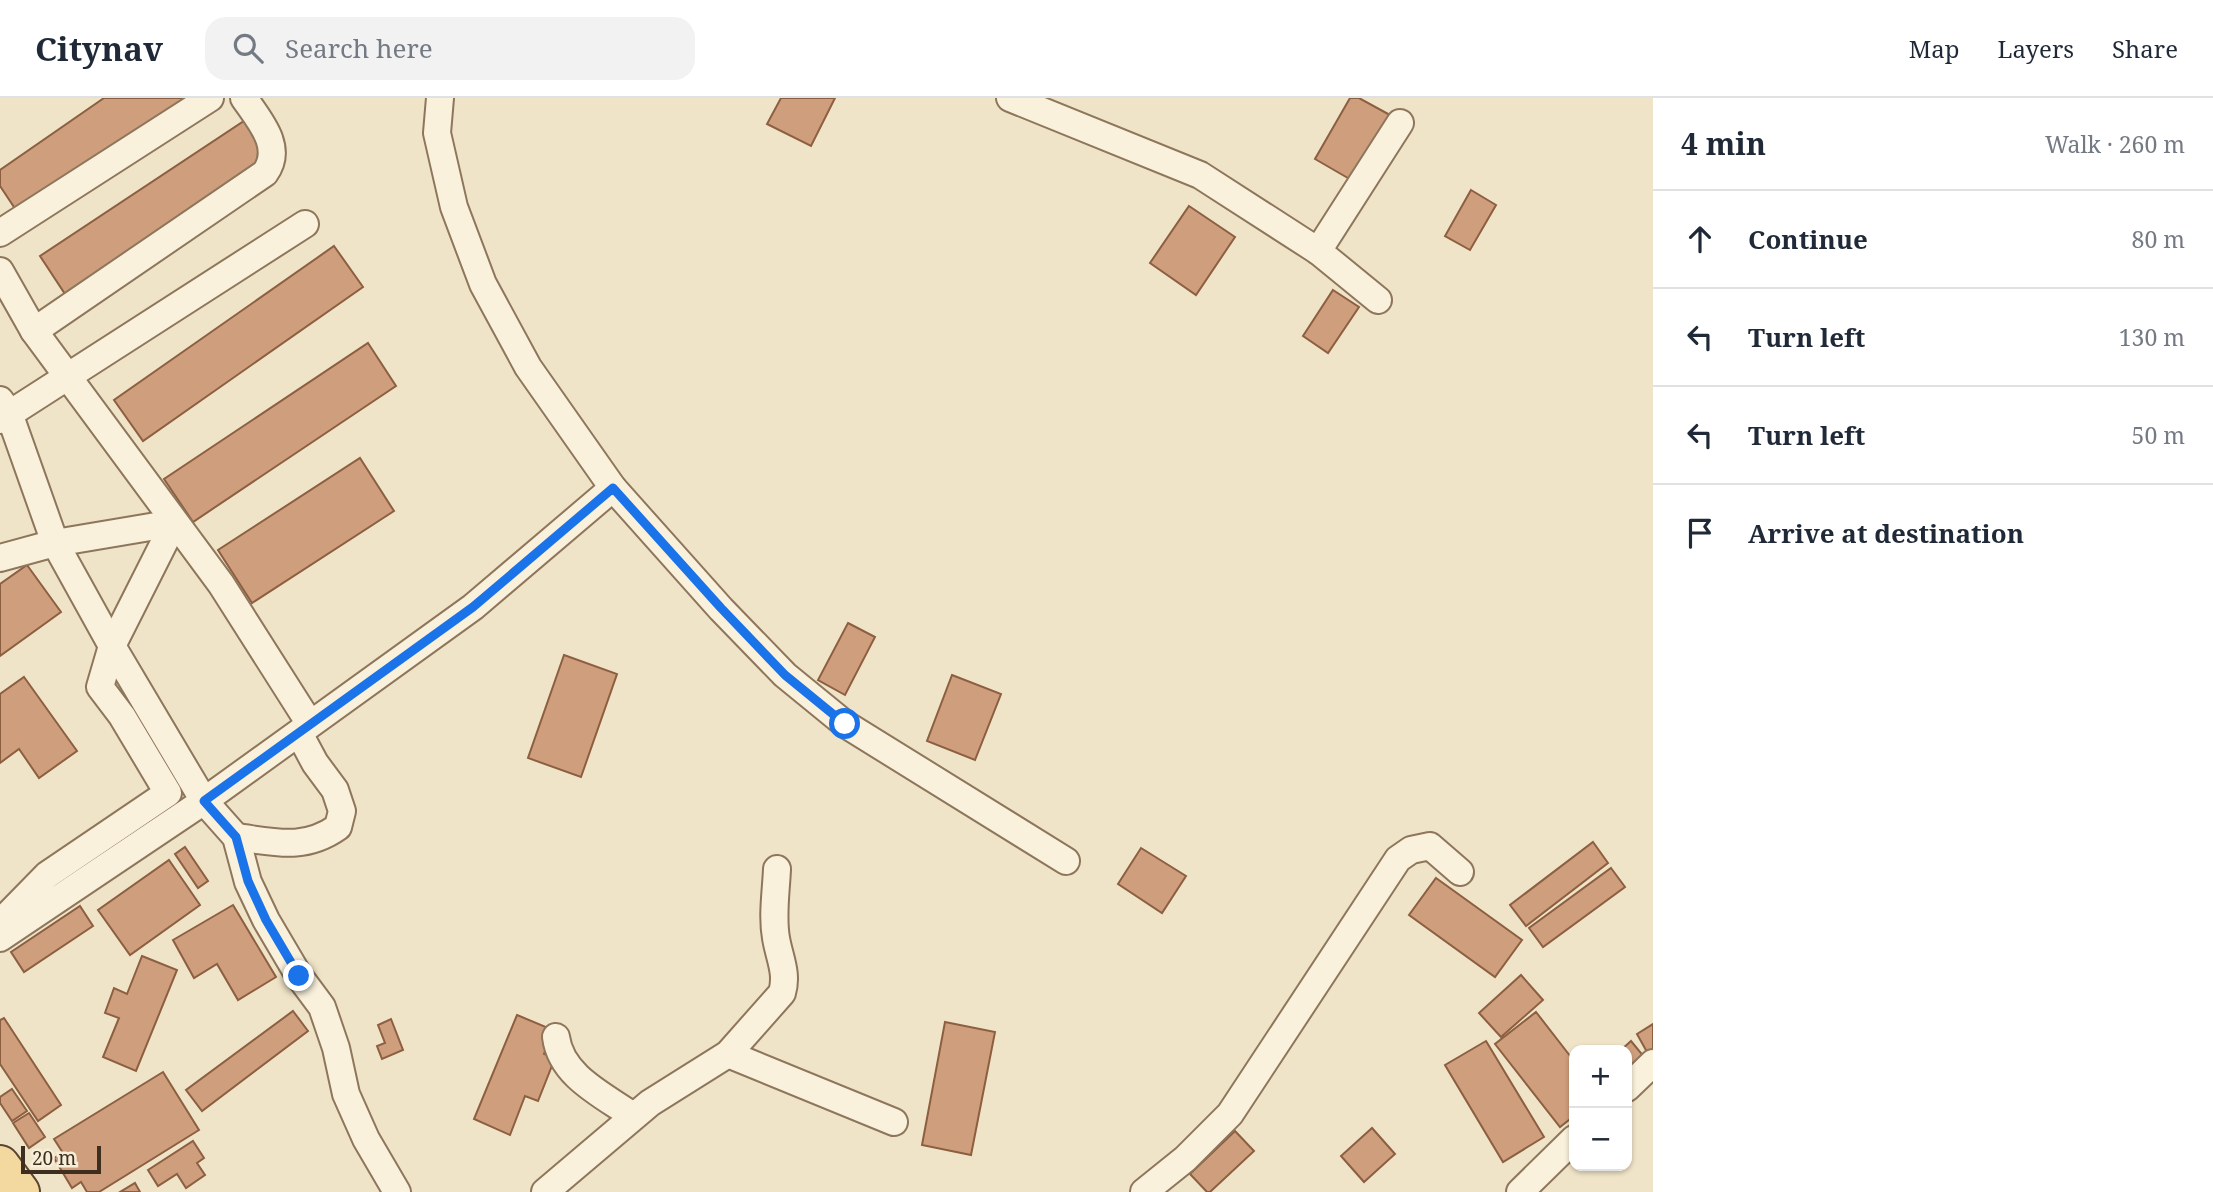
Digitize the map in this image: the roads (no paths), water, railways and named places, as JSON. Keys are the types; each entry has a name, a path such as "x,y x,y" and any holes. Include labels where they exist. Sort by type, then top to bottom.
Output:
{"main road":[{"path":"0,1165 20,1192"}],"street":[{"path":"0,233 211,98"},
{"path":"34,331 265,173 271,164 272,146 244,98"},
{"path":"440,98 438,132 454,207 483,284 528,367 613,488 785,675 845,724 1066,861"},
{"path":"1010,98 1200,175 1318,251 1378,300"},
{"path":"1318,251 1400,123"},
{"path":"305,224 69,376 3,411 55,543 112,646 204,801 236,837 248,881 272,931 321,1007 336,1048 346,1094 366,1139 397,1192"},
{"path":"0,271 34,331 221,584 304,729 315,764 335,790 342,811 338,827 323,837 294,845 236,837"},
{"path":"0,938 204,801 473,607 613,488"},
{"path":"0,558 55,543 174,523"},
{"path":"0,923 47,875 168,793 122,716 100,687 112,646 174,523"},
{"path":"1143,1192 1185,1158 1230,1114 1387,871 1398,859 1411,850 1430,846 1460,872"},
{"path":"545,1192 650,1103 728,1054 782,993 785,983 784,969 775,937 777,869"},
{"path":"556,1037 561,1058 572,1073 633,1116"},
{"path":"728,1054 894,1122"},
{"path":"1632,1083 1653,1063"},
{"path":"1520,1192 1569,1144"}]}
